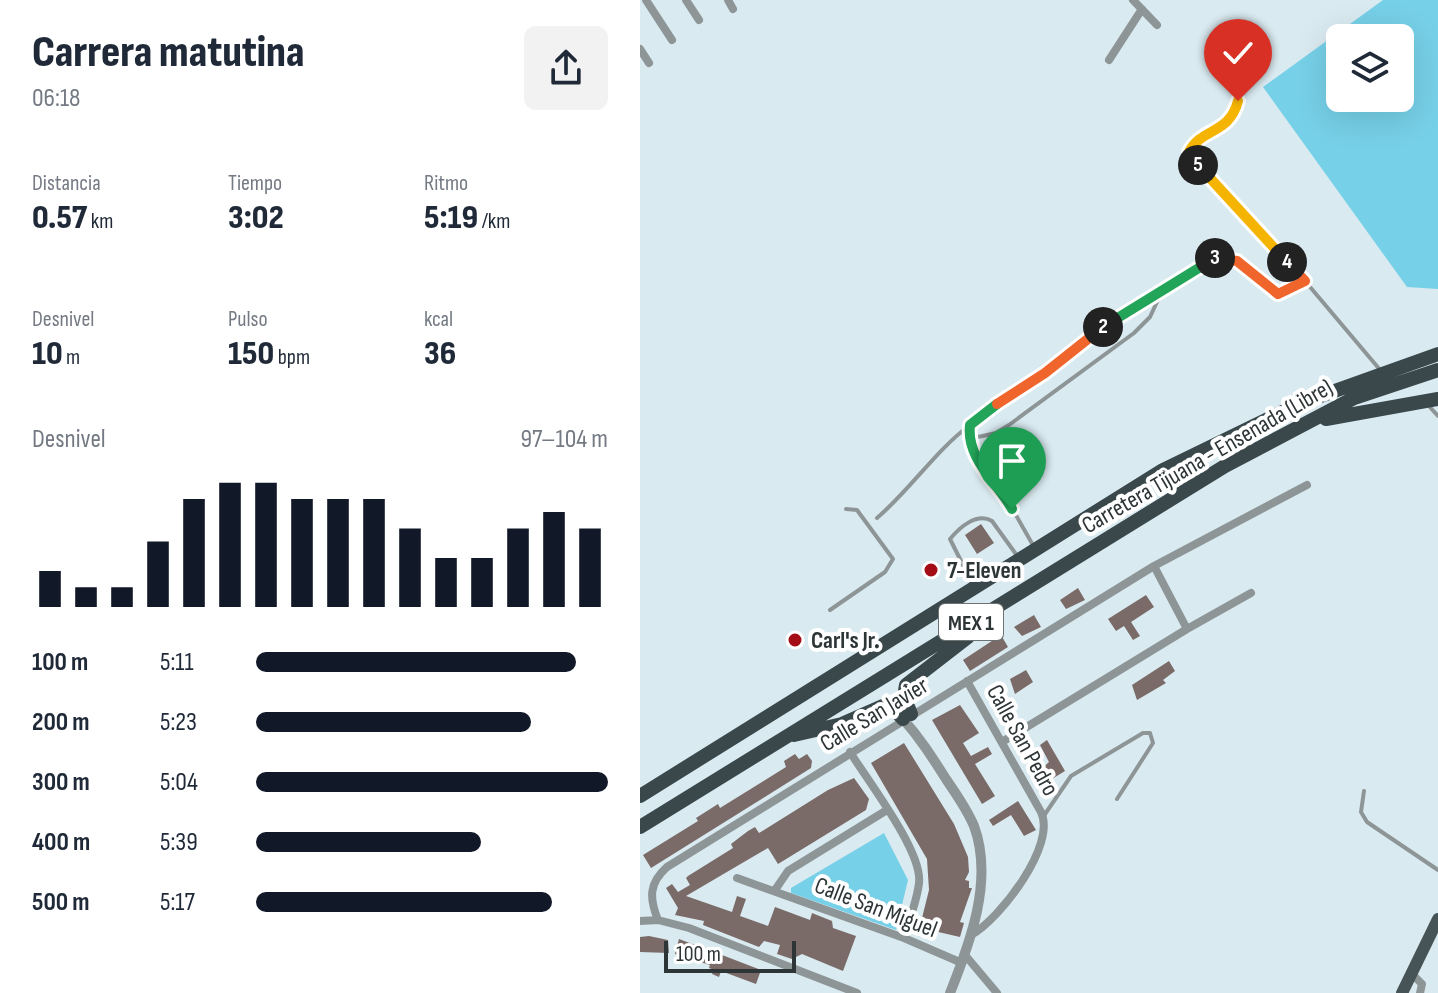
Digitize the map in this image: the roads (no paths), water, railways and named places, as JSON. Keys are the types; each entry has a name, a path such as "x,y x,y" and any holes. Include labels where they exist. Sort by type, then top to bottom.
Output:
{"highway":[{"name":"Carretera Tijuana - Ensenada (Libre)","path":"640,796 1035,549 1198,452 1301,403 1438,354"},
{"name":"Carretera Tijuana - Ensenada (Libre)","path":"640,827 1225,466 1354,398 1438,370"},
{"path":"1306,423 1432,400"},
{"path":"907,716 906,685 968,637 976,619"},
{"path":"786,736 826,729 883,706 907,716"}],"main road":[{"path":"1402,993 1435,937 1438,919"}],"street":[{"path":"646,0 672,40"},
{"path":"686,0 699,20"},
{"path":"1133,0 1157,25"},
{"path":"1109,60 1142,9"},
{"path":"640,49 649,63"},
{"name":"Calle San Javier","path":"658,920 651,891 657,876 667,867 1154,566 1307,485"},
{"path":"1154,566 1187,629"},
{"path":"1002,742 1172,637 1251,593"},
{"name":"Calle San Pedro","path":"967,681 1043,817 1045,837 999,913 971,935"},
{"path":"907,716 975,828 980,869 971,935 950,993"},
{"path":"850,752 910,845 919,870 919,883 904,938"},
{"name":"Calle San Miguel","path":"775,890 788,871 887,810"},
{"name":"Calle San Miguel","path":"737,878 963,959"},
{"path":"640,921 658,920 689,928 857,993"},
{"path":"963,959 997,993"},
{"path":"1412,974 1422,984 1420,993"}],"lane":[{"path":"1239,84 1234,115 1227,124 1194,143 1189,152 1382,372"},
{"path":"877,518 910,488 950,441 970,425 1126,310 1210,259 1222,256 1237,261 1278,294 1305,281"},
{"path":"969,439 996,433 1009,425 1134,333 1150,317 1163,289"},
{"path":"1432,400 1438,416"},
{"path":"970,425 969,439 975,456 1004,494 1035,549"},
{"path":"830,610 885,572 893,559 857,510 846,509"},
{"path":"975,588 950,539 975,518 992,521 1019,559"},
{"path":"1043,817 1071,776 1143,733 1150,733 1153,743 1117,799"},
{"path":"1364,791 1361,812 1367,822 1438,870"}],"place":[{"name":"7-Eleven","path":"931,570"},
{"name":"Carl's Jr.","path":"795,640"}]}
